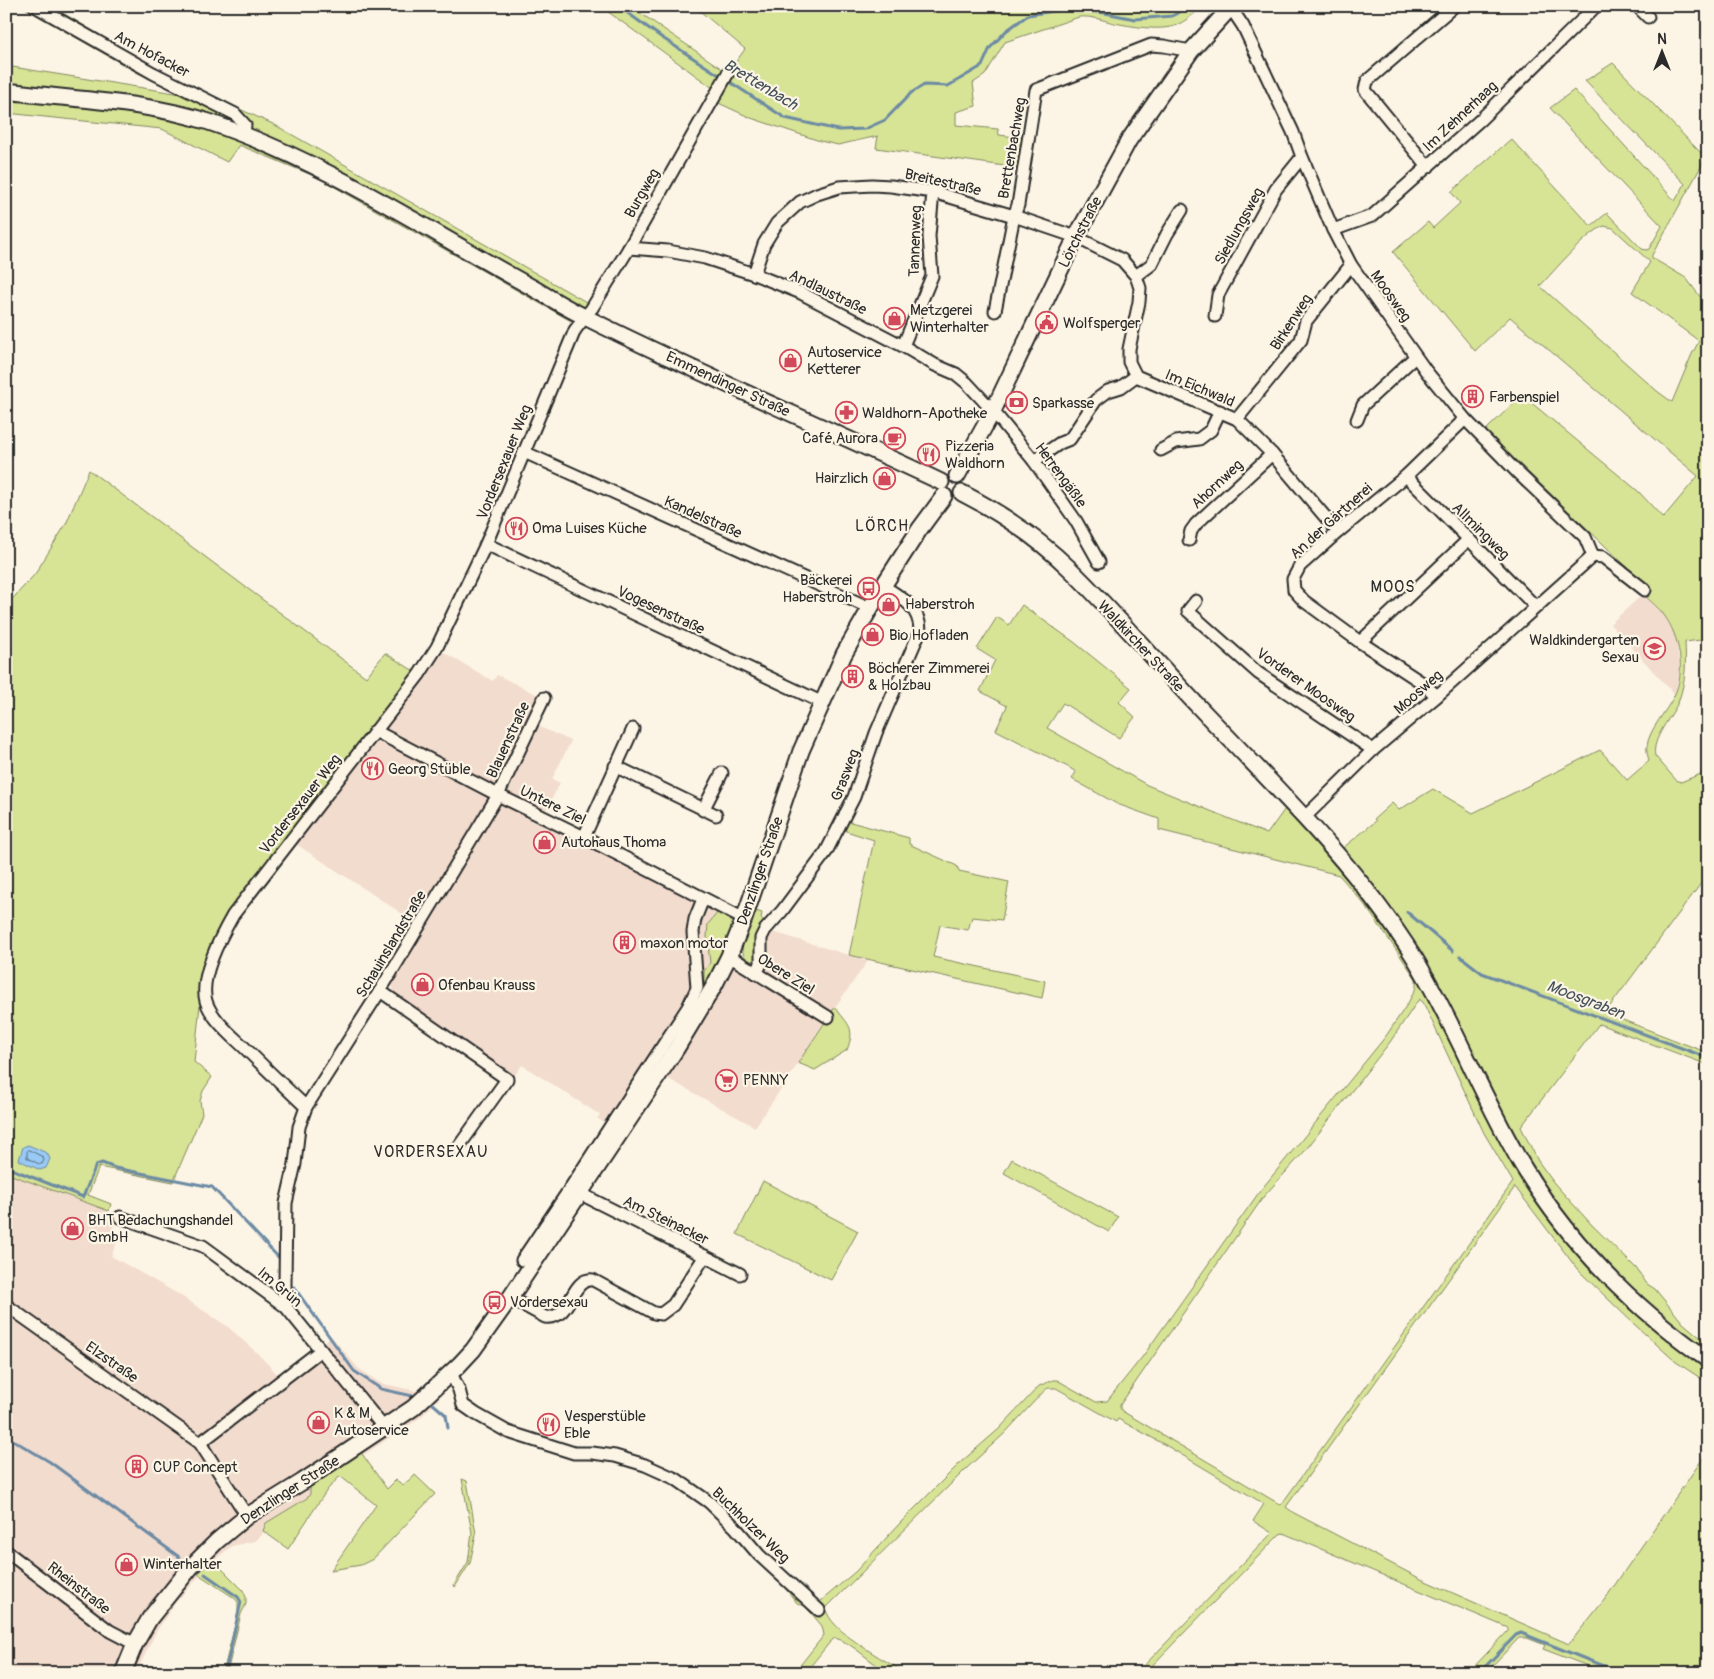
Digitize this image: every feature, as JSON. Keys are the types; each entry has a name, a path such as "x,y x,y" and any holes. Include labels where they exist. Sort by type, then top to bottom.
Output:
{"main road":[{"name":"Lörchstraße","path":"956,476 992,411 1076,237 1129,140 1191,52 1232,7"},
{"name":"Emmendinger Straße","path":"6,91 156,109 206,122 244,135 318,167 584,317 942,489"},
{"path":"946,476 956,476 963,483 962,493 955,498 949,499 942,489 946,476"},
{"name":"Denzlinger Straße","path":"123,1673 135,1644 150,1618 190,1568 217,1541 247,1516 413,1408 451,1373 472,1350 510,1298 548,1231 579,1193 676,1050 714,986 744,919 801,751 844,654 942,489"},
{"name":"Waldkircher Straße","path":"962,493 1020,528 1070,570 1346,865 1395,928 1416,960 1503,1130 1546,1202 1581,1247 1606,1273 1666,1329 1708,1360"}],"street":[{"name":"Am Hofacker","path":"34,6 153,73 235,114 245,125 244,135"},
{"path":"1428,167 1365,90 1366,81 1454,6"},
{"name":"Im Zehnerhaag","path":"1333,230 1372,216 1480,120 1596,6"},
{"path":"1637,6 1648,17"},
{"name":"Moosweg","path":"1232,7 1294,132 1302,157 1333,230 1351,265 1416,356 1465,419 1517,472 1585,536 1593,556 1437,696 1373,750"},
{"name":"Brettenbachweg","path":"995,311 1014,216 1018,205 1036,90 1151,46 1164,46 1191,52"},
{"name":"Burgweg","path":"584,317 592,308 628,248 725,78"},
{"name":"Siedlungsweg","path":"1215,316 1218,295 1227,278 1276,189 1302,157"},
{"name":"Breitestraße","path":"754,274 764,244 777,223 800,202 839,187 891,186 933,192 1076,237"},
{"name":"Tannenweg","path":"903,346 932,276 929,236 933,192"},
{"path":"1136,276 1152,264 1182,210"},
{"path":"1034,462 1060,443 1070,440 1096,400 1108,391 1121,387 1136,376 1129,362 1129,349 1139,302 1140,288 1136,276 1122,260 1076,237"},
{"name":"Andlaustraße","path":"628,248 668,251 704,258 754,274 800,293 903,346 935,365 956,374 967,383 992,411"},
{"name":"Birkenweg","path":"1237,419 1301,340 1306,321 1351,265"},
{"name":"Vordersexauer Weg","path":"306,1107 225,1029 213,1014 206,1001 206,977 218,944 233,915 420,675 437,647 486,544 575,330 584,317"},
{"path":"1358,420 1363,405 1416,356"},
{"name":"Im Eichwald","path":"1136,376 1237,419 1272,454 1338,532"},
{"name":"Herrengäßle","path":"992,411 1034,462 1076,521 1099,562"},
{"path":"1162,450 1176,442 1199,439 1210,430 1220,411"},
{"name":"An der Gärtnerei","path":"1437,696 1421,682 1360,642 1304,601 1293,587 1293,579 1300,566 1406,476 1465,419"},
{"name":"Kandelstraße","path":"524,452 870,608"},
{"name":"Ahornweg","path":"1189,540 1190,531 1196,524 1272,454"},
{"name":"Allmingweg","path":"1406,476 1536,607"},
{"path":"1360,642 1469,539"},
{"name":"Vogesenstraße","path":"486,544 823,703"},
{"path":"1593,556 1603,557 1610,561 1646,590"},
{"name":"Grasweg","path":"756,973 761,964 761,938 764,930 782,911 826,852 854,797 876,733 920,631 920,622 916,611 901,597 883,586"},
{"name":"Vorderer Moosweg","path":"1196,601 1188,611 1258,673 1373,750"},
{"name":"Blauenstraße","path":"498,795 544,698"},
{"path":"584,837 633,728"},
{"name":"Untere Ziel","path":"375,731 744,919"},
{"path":"1304,818 1373,750"},
{"path":"616,766 716,815"},
{"path":"703,810 722,773"},
{"name":"Schauinslandstraße","path":"306,1107 380,991 498,795"},
{"name":"Denzlinger Straße","path":"522,1260 548,1231 688,1007 697,988 693,932 695,918 703,899"},
{"name":"Obere Ziel","path":"729,956 828,1017"},
{"path":"380,991 507,1079 457,1149"},
{"path":"286,1307 284,1284 286,1203 295,1164 299,1127 306,1107"},
{"name":"Am Steinacker","path":"579,1193 740,1274"},
{"name":"Im Grün","path":"120,1217 203,1246 286,1307 384,1428"},
{"path":"510,1298 545,1317 551,1318 558,1316 584,1281 588,1279 654,1313 661,1314 673,1305 705,1256"},
{"name":"Elzstraße","path":"6,1306 200,1443 247,1516"},
{"path":"200,1443 321,1350"},
{"name":"Buchholzer Weg","path":"451,1373 464,1405 508,1432 574,1453 615,1456 645,1465 676,1480 709,1502 735,1527 759,1555 818,1610"},
{"name":"Rheinstraße","path":"6,1551 110,1631 135,1644"}],"shaded area":[{"name":"Waldkindergarten Sexau","path":"1643,594 1664,615 1676,637 1680,671 1675,695 1610,624"},
{"path":"431,645 493,681 497,675 544,698 533,724 571,741 552,779 560,783 540,821 719,911 707,936 710,963 704,971 704,987 685,1020 726,951 744,956 748,961 763,929 868,961 820,1028 755,1127 656,1072 613,1129 597,1118 600,1115 522,1065 512,1079 394,993 392,983 424,928 296,844 368,733"},
{"path":"6,1173 109,1211 108,1217 116,1220 112,1230 120,1235 111,1256 178,1294 227,1326 280,1377 331,1336 358,1368 380,1383 416,1391 439,1399 420,1418 363,1455 360,1451 307,1498 266,1523 262,1535 255,1541 232,1546 213,1561 175,1603 156,1632 136,1673 6,1673"}],"green space":[{"path":"21,6 51,6 156,68 275,125 588,303 571,321 319,178 239,145 227,162 162,129 6,113 6,66 181,94 136,72"},
{"path":"600,6 630,6 728,73 745,49 694,6 1203,6 1184,21 1170,27 1137,27 1079,17 1005,42 985,75 973,83 976,106 956,112 956,125 998,129 999,135 1023,138 1019,168 876,148 878,136 838,145 820,141 751,118 712,100 717,91"},
{"path":"1613,63 1701,153 1708,142 1708,154 1652,258 1686,278 1708,307 1708,639 1685,642 1685,671 1681,693 1656,742 1655,756 1676,780 1681,782 1708,771 1708,874 1605,1013 1708,1053 1708,1065 1599,1024 1521,1127 1538,1161 1554,1183 1592,1225 1636,1268 1647,1284 1655,1289 1683,1323 1708,1344 1708,1383 1676,1362 1578,1270 1515,1187 1286,1507 1294,1513 1421,1579 1569,1644 1605,1599 1708,1451 1708,1673 1606,1673 1543,1649 1545,1645 1527,1638 1519,1638 1485,1673 1468,1673 1508,1631 1508,1628 1283,1533 1145,1673 1137,1673 1272,1533 1253,1521 1264,1504 1118,1419 1116,1422 1056,1388 1048,1388 1004,1434 968,1467 826,1608 829,1617 836,1626 847,1635 906,1673 894,1673 883,1669 849,1644 835,1638 805,1673 794,1673 824,1635 822,1626 805,1606 797,1603 781,1583 706,1506 711,1498 790,1578 815,1601 821,1601 856,1571 901,1522 961,1462 999,1429 1039,1386 1057,1380 1096,1402 1107,1401 1143,1356 1260,1191 1386,1036 1416,988 1416,979 1408,967 1364,904 1339,875 1159,830 1159,819 1117,804 1072,779 1076,772 1068,767 996,730 1007,706 980,691 995,660 977,649 997,617 1009,625 1022,605 1074,642 1131,688 1119,702 1135,717 1119,738 1063,703 1047,728 1147,785 1267,834 1287,806 1332,857 1376,821 1374,819 1392,803 1399,810 1433,789 1473,813 1600,750 1627,780 1649,761 1648,740 1674,696 1680,676 1680,655 1670,624 1662,612 1643,594 1648,587 1485,431 1522,395 1638,491 1663,518 1698,476 1510,317 1475,351 1393,252 1428,222 1433,228 1460,203 1451,192 1511,139 1591,226 1607,213 1642,249 1649,249 1662,226 1550,108 1574,90 1675,201 1685,184 1585,81","holes":["1604,226 1613,228 1650,262 1632,292 1699,341 1672,402 1657,391 1540,286 1579,245","1419,999 1423,1002 1484,1133 1513,1182 1281,1505 1122,1411 1120,1405 1264,1196 1304,1152 1390,1042"]},
{"path":"89,470 366,677 385,653 414,671 238,900 200,979 200,1005 194,1062 212,1077 203,1091 200,1101 202,1114 173,1182 99,1167 88,1195 111,1204 109,1211 6,1173 6,751 12,745 6,739 6,606 35,574 66,524"},
{"path":"847,821 909,838 909,844 957,866 959,871 1009,882 1002,920 972,917 968,930 940,925 933,957 1045,981 1042,998 849,955 874,840 843,830"},
{"path":"719,911 730,917 733,929 726,951 685,1021 704,987 704,971 710,963 707,936 708,924"},
{"path":"756,911 762,913 761,919 769,922 758,959 754,965 744,956 742,948"},
{"path":"835,1007 847,1022 851,1031 847,1050 815,1070 798,1063"},
{"path":"1012,1159 1118,1217 1109,1232 1004,1173"},
{"path":"763,1181 858,1231 831,1280 737,1234"},
{"path":"360,1451 387,1489 396,1480 403,1485 415,1475 435,1494 373,1559 361,1565 331,1570 376,1505 340,1476 327,1490 288,1549 263,1531 266,1523 307,1498 310,1494 310,1486"},
{"path":"462,1479 467,1481 476,1534 470,1563 455,1587 454,1585 468,1562 472,1533"},
{"path":"212,1559 243,1590 246,1597 246,1604 241,1614 227,1673 223,1673 238,1612 238,1602 198,1574"}],"water":[{"path":"28,1145 47,1153 50,1159 46,1168 40,1170 19,1160 23,1147"}],"waterway":[{"name":"Brettenbach","path":"618,6 722,77"},
{"name":"Brettenbach","path":"727,80 785,118 838,130 865,129 885,120 911,93 924,85 948,86 982,66 990,48 1006,31 1028,15 1067,9 1105,13 1135,19 1172,16 1190,6"},
{"name":"Moosgraben","path":"1407,912 1453,951"},
{"name":"Moosgraben","path":"1460,956 1482,973 1708,1058"},
{"path":"6,1167 83,1197 96,1165 102,1163 115,1168 212,1187 281,1260"},
{"path":"294,1287 354,1371 381,1389 417,1397"},
{"path":"427,1401 446,1415 448,1428"},
{"path":"6,1436 50,1462 179,1557"},
{"path":"205,1574 238,1597 241,1602 225,1673"},
{"path":"1479,1673 1516,1635 1521,1633 1624,1673"}],"place":[{"name":"Metzgerei Winterhalter","path":"894,319"},
{"name":"Wolfsperger","path":"1047,323"},
{"name":"Autoservice Ketterer","path":"791,361"},
{"name":"Farbenspiel","path":"1473,397"},
{"name":"Sparkasse","path":"1016,403"},
{"name":"Waldhorn-Apotheke","path":"846,413"},
{"name":"Café Aurora","path":"894,438"},
{"name":"Pizzeria Waldhorn","path":"929,455"},
{"name":"Hairzlich","path":"884,478"},
{"name":"Oma Luises Küche","path":"516,528"},
{"name":"Bäckerei Haberstroh","path":"868,589"},
{"name":"Haberstroh","path":"889,604"},
{"name":"Bio Hofladen","path":"873,635"},
{"name":"Waldkindergarten Sexau","path":"1655,649"},
{"name":"Böcherer Zimmerei & Holzbau","path":"852,677"},
{"name":"Georg Stüble","path":"372,769"},
{"name":"Autohaus Thoma","path":"545,842"},
{"name":"maxon motor","path":"624,943"},
{"name":"Ofenbau Krauss","path":"422,985"},
{"name":"PENNY","path":"727,1080"},
{"name":"BHT Bedachungshandel GmbH","path":"72,1229"},
{"name":"Vordersexau","path":"494,1302"},
{"name":"K & M Autoservice","path":"318,1422"},
{"name":"Vesperstüble Eble","path":"548,1425"},
{"name":"CUP Concept","path":"137,1467"},
{"name":"Winterhalter","path":"127,1564"}],"district":[{"name":"LÖRCH","path":"882,525"},
{"name":"MOOS","path":"1393,586"},
{"name":"VORDERSEXAU","path":"431,1151"}]}
